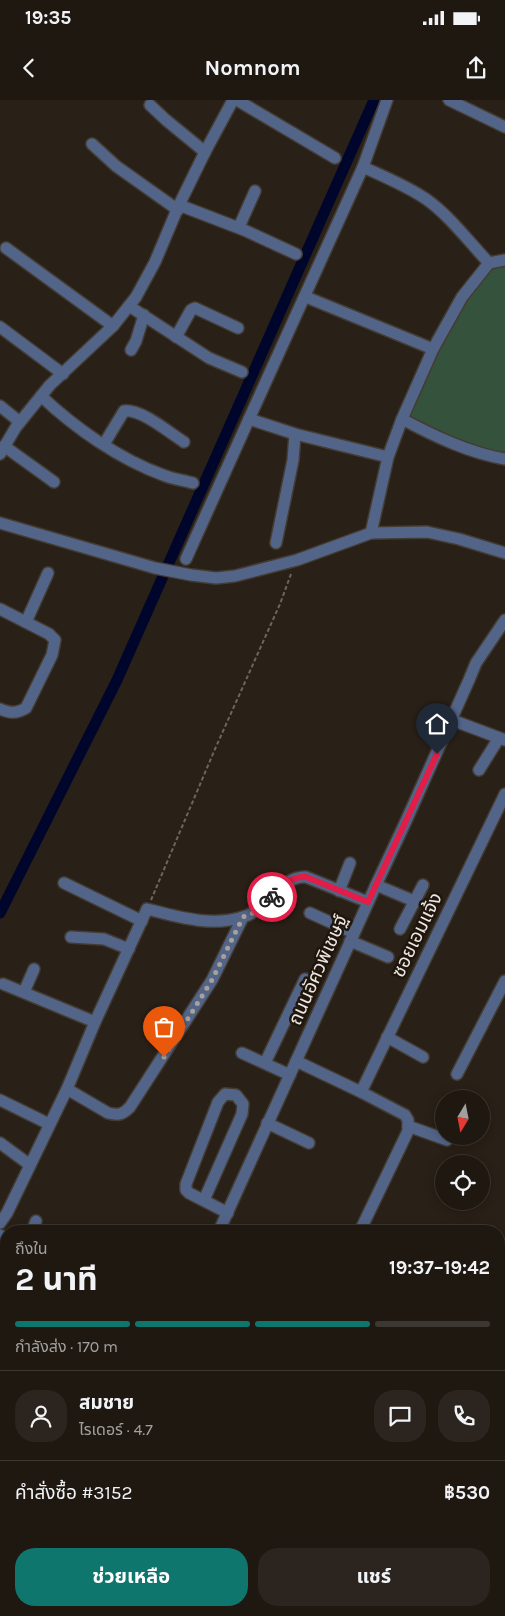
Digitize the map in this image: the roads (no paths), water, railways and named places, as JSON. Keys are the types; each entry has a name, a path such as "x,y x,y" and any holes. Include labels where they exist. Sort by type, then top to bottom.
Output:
{"street":[{"path":"54,482 2,450 20,422 50,385 113,326 136,297 155,262 205,152 235,100 335,158"},
{"path":"186,559 306,297 363,167 387,100"},
{"path":"449,100 505,127"},
{"path":"150,105 205,152"},
{"path":"92,144 116,166 179,207 239,228 296,254"},
{"path":"363,167 406,187 427,200 442,213 489,263"},
{"path":"239,228 255,191"},
{"path":"6,248 113,326"},
{"path":"371,533 388,457 432,349 462,297 489,263 505,260"},
{"path":"306,297 432,349"},
{"path":"129,306 209,358 242,372"},
{"path":"176,337 191,310 195,308 238,328"},
{"path":"130,350 136,341 144,315"},
{"path":"0,327 63,374"},
{"path":"41,396 80,429 135,464 164,476 193,483"},
{"path":"0,406 20,422"},
{"path":"104,444 119,417 124,411 129,410 138,413 184,442"},
{"path":"249,419 295,434 388,457"},
{"path":"402,419 469,450 505,459"},
{"path":"276,543 291,469 295,434"},
{"path":"0,523 155,568 191,576 216,578 235,576 296,560 371,533 427,532 505,552"},
{"path":"26,622 48,573"},
{"path":"0,610 49,634 55,640 52,655 26,708 18,713 8,712 0,708"},
{"name":"ถนนอัศวพิเชษฐ์","path":"222,1225 452,720 468,680 476,663 505,620"},
{"path":"452,720 502,739 479,770"},
{"name":"ซอยเอมแจ้ง","path":"361,1092 505,794"},
{"path":"339,891 350,863"},
{"path":"0,1223 7,1213 67,1089 95,1022 147,909 212,923 243,917 253,913 285,884 298,876 306,877 368,902"},
{"path":"64,883 142,922"},
{"path":"376,885 414,900"},
{"path":"400,929 423,885"},
{"path":"310,913 388,957"},
{"path":"67,1089 116,1116 122,1114 130,1107 212,980 243,917"},
{"path":"71,938 104,939 129,950"},
{"path":"24,992 34,969"},
{"path":"265,1063 305,979"},
{"path":"457,1074 505,981"},
{"path":"3,984 95,1022"},
{"path":"387,1037 423,1057"},
{"path":"242,1052 290,1075"},
{"path":"296,1061 405,1115 408,1120 408,1132 363,1225"},
{"path":"204,1200 242,1114 243,1104 236,1095 225,1094 218,1102 186,1184 186,1190 190,1193 228,1213"},
{"path":"0,1100 49,1124"},
{"path":"267,1123 309,1142"},
{"path":"408,1126 435,1136"},
{"path":"0,1143 30,1165"}],"waterway":[{"path":"0,913 117,680 374,100"}]}
